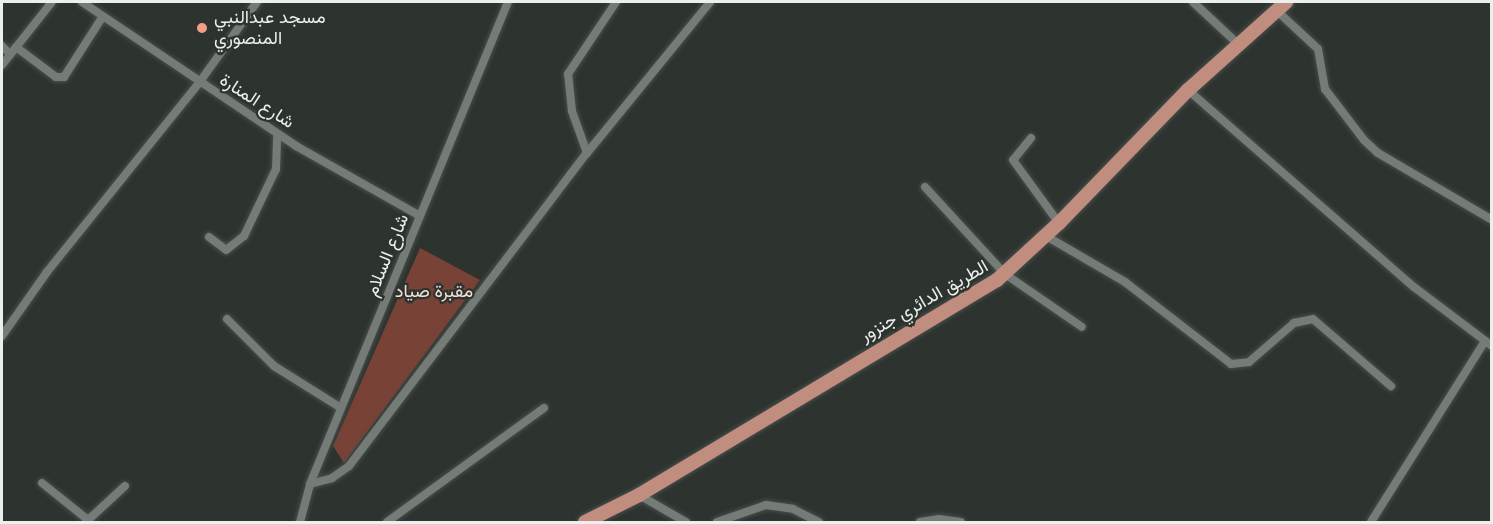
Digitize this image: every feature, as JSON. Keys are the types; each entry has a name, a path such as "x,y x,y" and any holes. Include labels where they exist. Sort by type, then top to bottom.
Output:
{"main road":[{"name":"الطريق الدائري جنزور","path":"585,522 639,495 1005,274 1059,223 1188,90 1281,6"}],"street":[{"path":"2,65 52,2"},
{"name":"شارع المنارة","path":"82,2 277,134 420,216"},
{"path":"2,336 47,272 199,83 257,2"},
{"name":"شارع السلام","path":"300,522 310,484 508,2"},
{"path":"588,153 572,111 568,74 616,2"},
{"path":"310,484 332,478 349,466 588,153 710,2"},
{"path":"1193,2 1238,44"},
{"path":"1281,6 1318,49 1325,89 1364,140 1378,153 1491,219"},
{"path":"2,46 13,50 56,78 64,77 103,16"},
{"path":"1188,90 1414,288 1488,344 1371,522"},
{"path":"209,237 226,250 244,236 276,169 277,134"},
{"path":"1031,138 1013,159 1059,223"},
{"path":"925,187 1005,274 1082,327"},
{"path":"1046,236 1125,282 1231,364 1249,362 1294,323 1313,319 1391,386"},
{"path":"227,319 274,366 341,408"},
{"path":"387,522 544,408"},
{"path":"42,483 87,521 125,486"},
{"path":"639,495 686,522"},
{"path":"717,522 766,505 793,509 819,522"},
{"path":"920,522 939,519 961,522"}],"green space":[{"name":"مقبرة صياد","path":"420,248 480,280 344,463 333,446"}],"place":[{"name":"مسجد عبدالنبي المنصوري","path":"202,28"}]}
